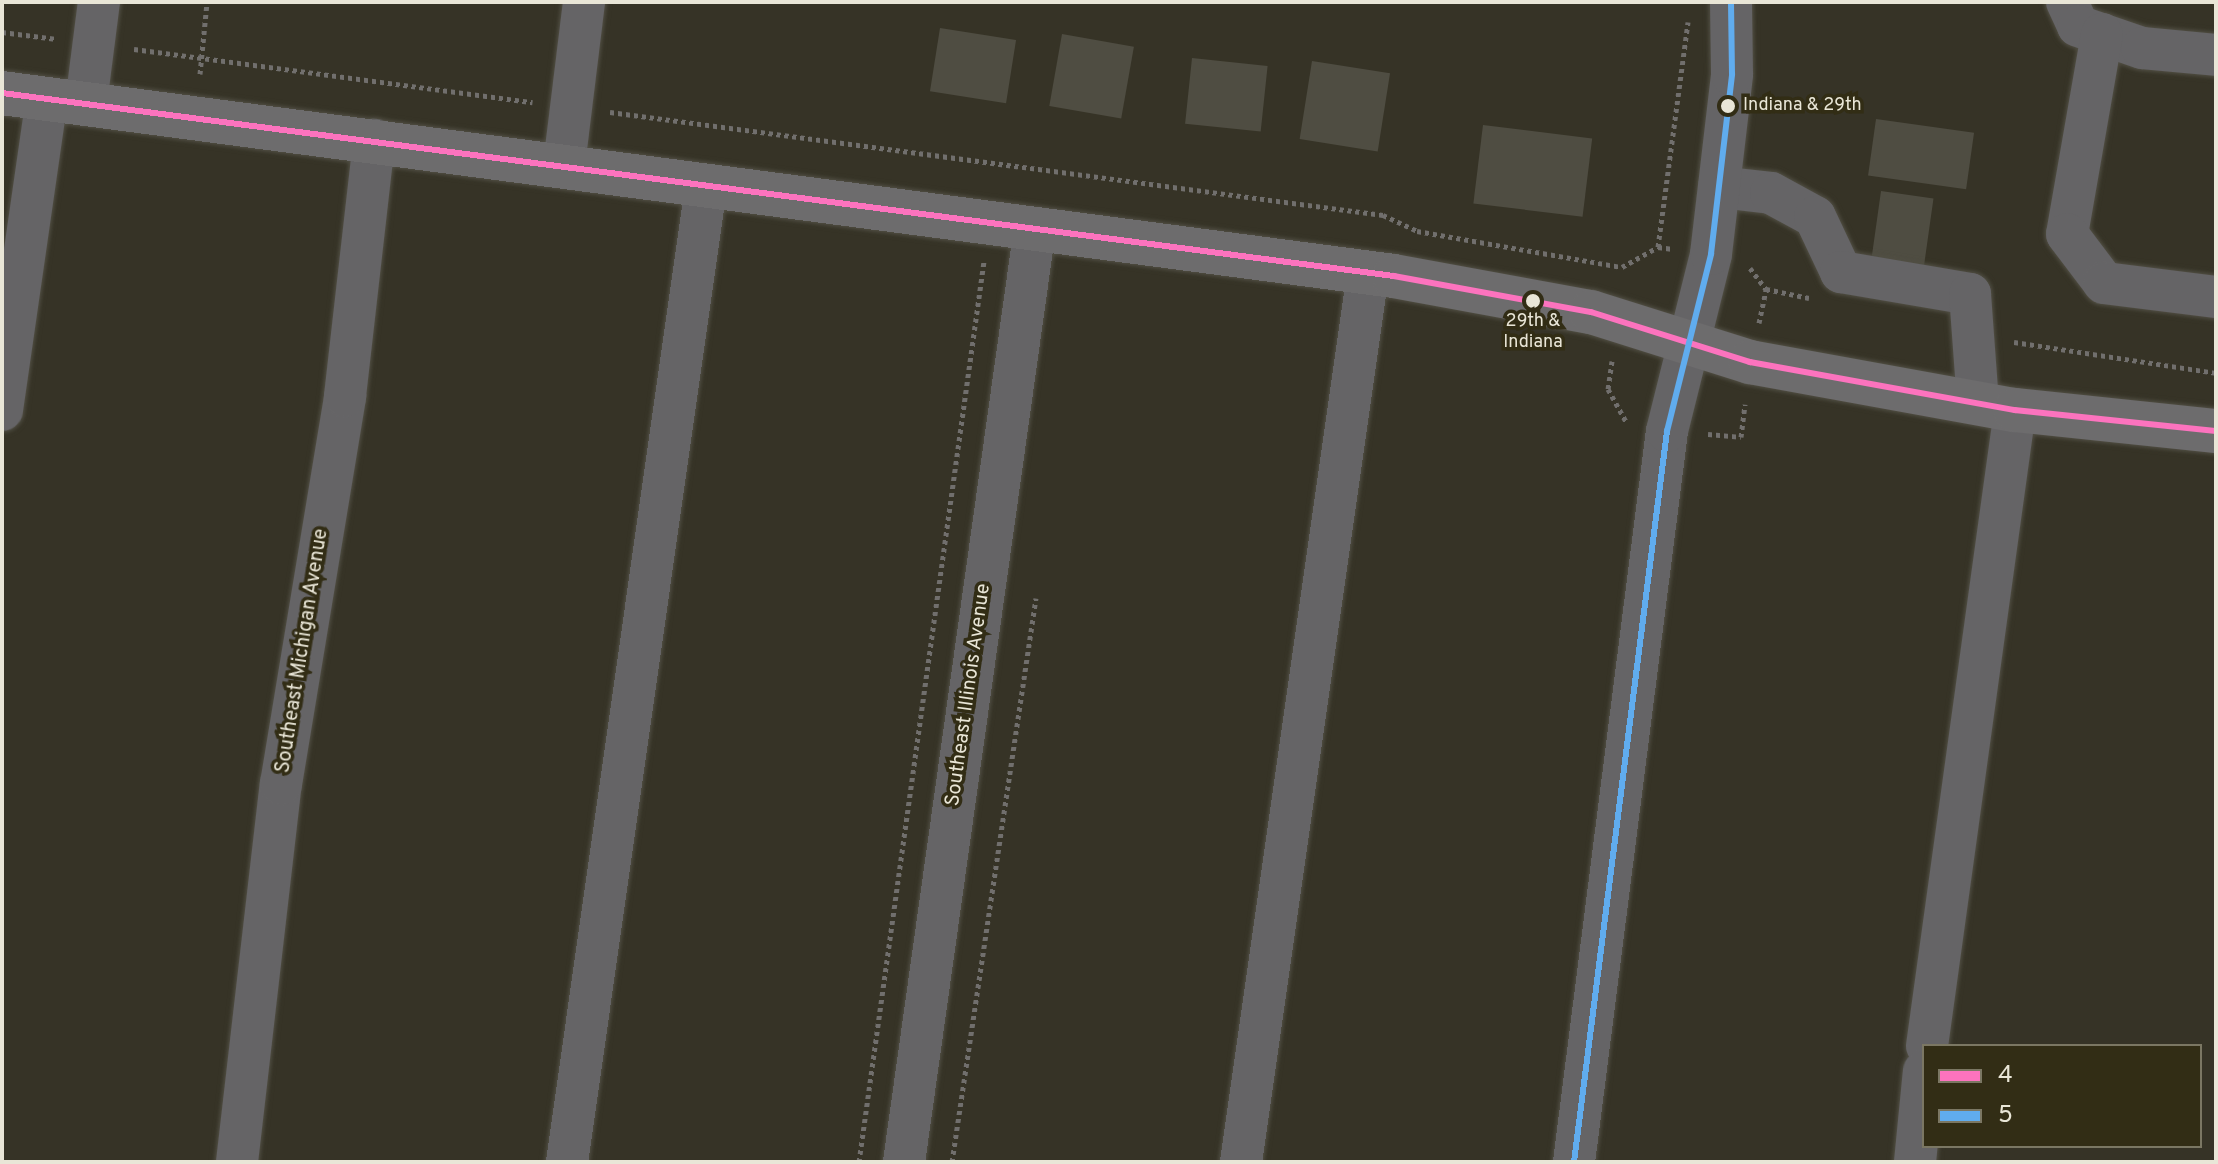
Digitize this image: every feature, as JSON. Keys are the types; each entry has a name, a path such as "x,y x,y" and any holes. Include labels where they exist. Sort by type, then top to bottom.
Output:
{"main road":[{"path":"2,93 1368,273 1591,312 1750,362 1997,407 2216,431"}],"street":[{"path":"2,410 67,101 94,44 99,2"},
{"path":"564,165 584,2"},
{"path":"1574,1162 1667,431 1711,254 1719,187 1731,2"},
{"path":"2067,2 2078,26 2142,48 2216,55"},
{"path":"2102,34 2067,234 2104,283 2216,297"},
{"name":"Southeast Michigan Avenue","path":"237,1162 281,784 345,396 374,140"},
{"path":"567,1162 706,186"},
{"path":"1719,187 1771,193 1815,217 1841,272 1970,294 1973,332 1997,407 1927,1044"},
{"name":"Southeast Illinois Avenue","path":"904,1162 1035,228"},
{"path":"1241,1162 1368,273"},
{"path":"1915,1162 1922,1091"}],"path":[{"path":"200,74 207,2"},
{"path":"1658,247 1689,13"},
{"path":"2,32 1383,215 1417,231 1622,267 1658,247 1711,254 1742,259 1766,289 1824,301"},
{"path":"859,1162 984,260"},
{"path":"1973,332 2216,373"},
{"path":"952,1162 1036,598"}],"building":[{"path":"940,28 1016,40 1006,103 930,91"},
{"path":"1062,34 1134,47 1121,119 1049,106"},
{"path":"1192,58 1268,66 1261,132 1185,124"},
{"path":"1312,61 1390,73 1378,151 1300,139"},
{"path":"1876,119 1974,133 1966,189 1868,175"},
{"path":"1483,125 1592,138 1583,217 1473,203"},
{"path":"1881,191 1933,198 1923,276 1870,268"}],"transit line":[{"name":"5","path":"1574,1162 1667,431 1711,254 1732,74 1731,2"},
{"name":"4","path":"2,93 1394,276 1591,312 1750,362 2015,410 2216,431"}],"place":[{"name":"Indiana & 29th","path":"1728,106"},
{"name":"29th & Indiana","path":"1533,301"}]}
